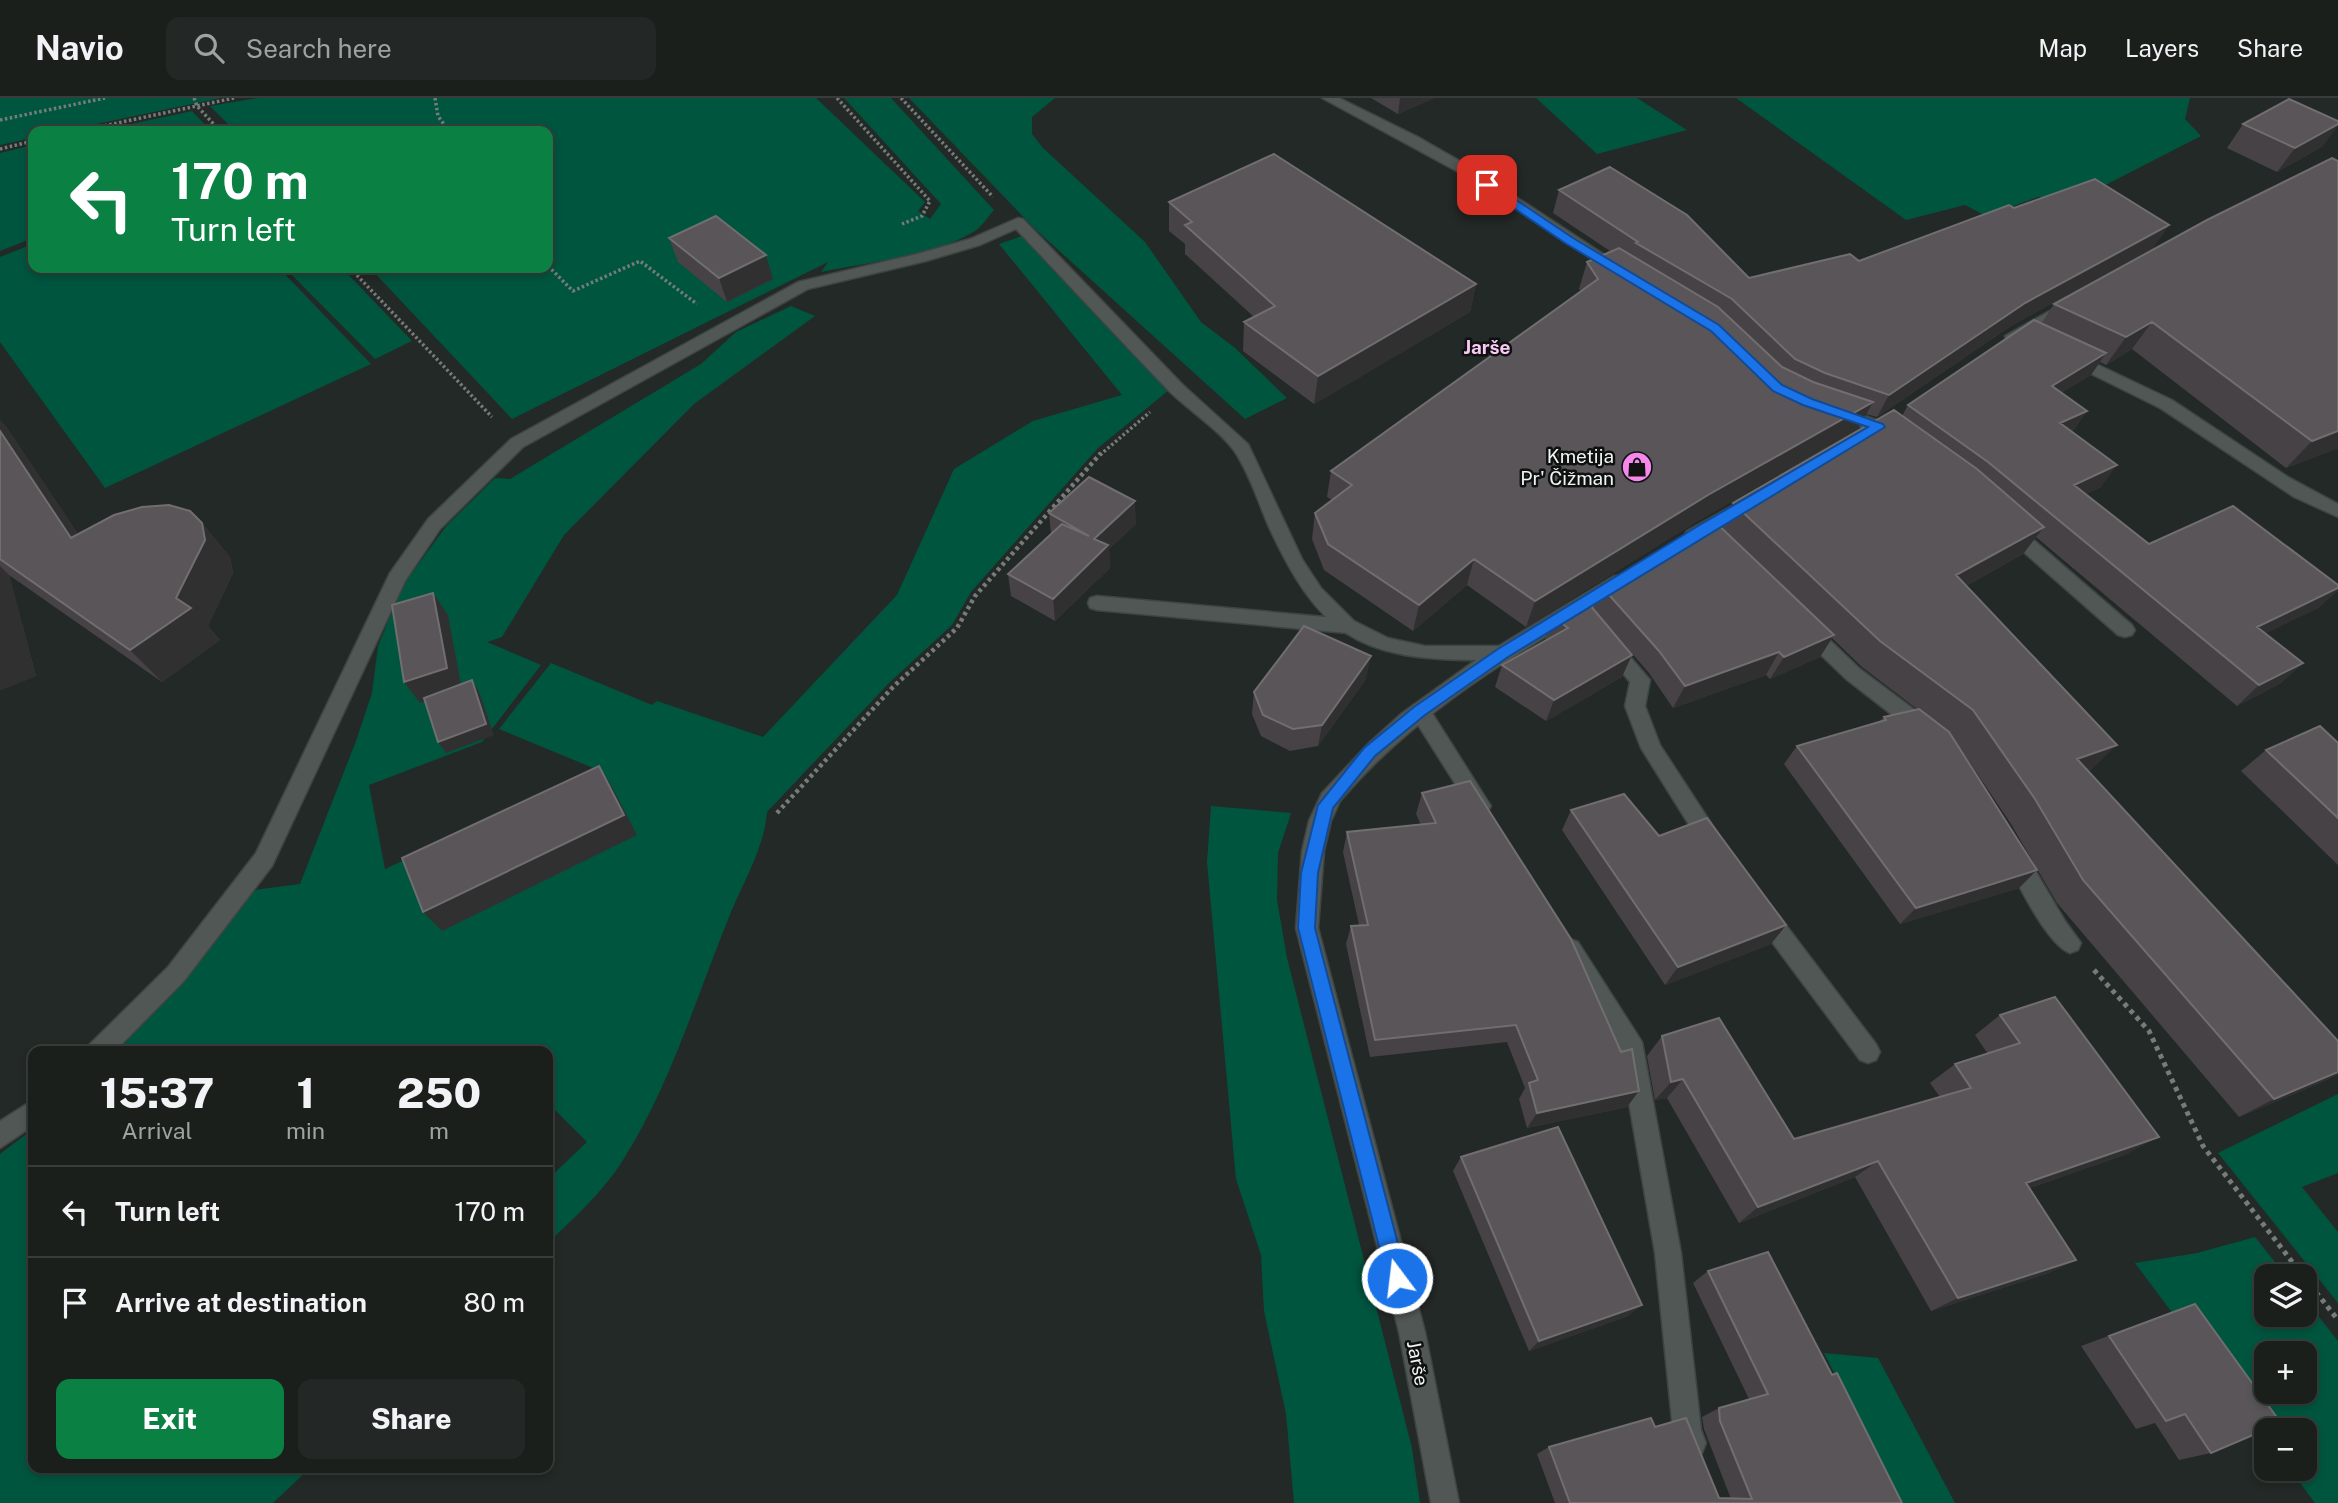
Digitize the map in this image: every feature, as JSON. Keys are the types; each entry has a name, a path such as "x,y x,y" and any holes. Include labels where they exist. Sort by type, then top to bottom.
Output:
{"street":[{"path":"1329,98 1413,140 1467,171 1569,240 1637,281"},
{"path":"104,1046 176,974 264,859 397,578 434,524 517,443 803,285 920,258 975,242 1018,222 1177,389 1242,447 1294,561 1314,593 1347,626 1384,644 1425,653 1503,653"},
{"path":"1997,347 2018,332 2090,293"},
{"path":"2018,332 2115,377 2196,422 2263,471 2338,511"},
{"path":"1819,406 1879,427 1909,450"},
{"path":"1855,440 1900,412"},
{"path":"1680,544 1773,488"},
{"path":"1997,518 2125,630"},
{"path":"1703,529 1723,549"},
{"name":"Jarše","path":"1445,1503 1412,1332 1307,928 1309,873 1326,805 1369,752 1420,711 1503,653 1587,619 1635,573"},
{"path":"1097,603 1347,626"},
{"path":"1793,616 1853,674 1942,743"},
{"path":"1587,619 1640,680 1635,706 1651,748 1724,859"},
{"path":"1420,711 1492,825"},
{"path":"2007,842 2057,928 2070,943"},
{"path":"1748,891 1868,1052"},
{"path":"1557,928 1630,1042 1668,1253 1686,1430 1702,1466"},
{"path":"0,1136 28,1116"}],"path":[{"path":"0,120 105,98"},
{"path":"194,98 197,106 215,126"},
{"path":"103,126 234,98"},
{"path":"435,98 434,106 442,126"},
{"path":"837,98 930,201 922,216 896,226"},
{"path":"901,98 1018,222"},
{"path":"0,149 28,142"},
{"path":"553,271 573,291 640,261 726,326"},
{"path":"355,273 517,443"},
{"path":"777,813 893,687 957,628 975,596 1103,452 1177,389"},
{"path":"2070,943 2149,1031 2203,1146 2294,1264"},
{"path":"2317,1294 2338,1321"}],"green space":[{"path":"0,98 221,98 87,126 28,126 28,139 0,145"},
{"path":"258,98 816,98 925,202 918,211 930,219 941,204 844,98 891,98 994,210 975,231 942,246 901,257 821,272 828,262 512,419 375,273 553,273 553,126 230,126 210,106"},
{"path":"909,98 1055,98 1032,117 1032,134 1043,148 1145,242 1201,322 1235,348 1287,398 1245,419 1034,228"},
{"path":"1536,98 1637,98 1687,130 1597,154"},
{"path":"1736,98 2190,98 2185,119 2201,136 2082,197 2038,197 1986,216 1965,205 1906,220"},
{"path":"192,111 206,126 122,126"},
{"path":"28,146 28,240 0,251 0,153"},
{"path":"1022,236 1169,390 1098,448 971,592 952,625 889,683 767,812 758,851 669,1070 640,1131 607,1183 553,1238 553,1174 587,1142 555,1110 553,1112 553,1046 122,1046 182,980 254,890 300,884 372,693 378,646 403,585 447,525 495,478 510,479 701,364 736,332 791,306 815,316 694,404 564,535 502,637 487,642 541,665 482,742 369,785 385,869 598,770 499,729 551,663 652,705 657,701 763,737 897,595 954,469 1033,421 1122,395 999,244"},
{"path":"28,246 28,273 284,273 371,364 105,488 0,342 0,257"},
{"path":"290,273 347,273 412,341 375,359"},
{"path":"1211,806 1291,813 1278,853 1277,900 1287,958 1412,1448 1420,1503 1294,1503 1286,1414 1264,1311 1261,1255 1236,1179 1207,862"},
{"path":"2338,1094 2338,1173 2302,1187 2338,1232 2338,1303 2317,1277 2317,1264 2307,1264 2218,1153"},
{"path":"28,1133 28,1473 305,1473 273,1503 0,1503 0,1154"},
{"path":"2255,1237 2276,1264 2254,1264 2254,1327 2317,1327 2317,1314 2338,1341 2338,1503 2315,1503 2299,1481 2317,1481 2317,1418 2254,1418 2254,1422 2135,1263 2197,1253"},
{"path":"1824,1353 1878,1358 1955,1503 1900,1503"}],"building":[{"path":"2289,99 2338,121 2338,124 2295,148 2243,124"},
{"path":"1274,154 1476,284 1318,376 1244,322 1275,306 1185,225 1192,222 1169,202"},
{"path":"2332,158 2338,161 2338,431 2312,441 2152,322 2126,337 2054,304 2207,220"},
{"path":"1610,167 1687,215 1749,278 1850,254 1859,261 2009,205 2014,208 2095,179 2169,225 2025,303 1889,395 1825,373 1795,359 1732,299 1636,243 1638,242 1559,190"},
{"path":"716,216 766,255 719,278 669,238"},
{"path":"1619,248 1718,307 1782,367 1813,382 1873,402 1708,495 1535,601 1474,559 1419,605 1328,544 1315,513 1352,485 1331,471 1598,279 1587,262"},
{"path":"2034,320 2106,353 2052,386 2087,411 2060,423 2117,465 2074,485 2149,544 2233,506 2338,585 2338,588 2257,627 2303,663 2259,685 1988,462 1908,405"},
{"path":"1894,410 1977,469 2044,527 1956,575 2117,745 2077,759 2338,1041 2338,1072 2274,1099 2083,880 2035,799 1973,710 1880,641 1733,503"},
{"path":"0,431 71,538 114,515 142,507 169,505 190,511 202,523 205,540 176,598 191,608 130,650 0,559"},
{"path":"1089,477 1135,501 1094,539 1108,545 1053,599 1008,574 1062,524 1089,536 1049,513"},
{"path":"1712,519 1834,635 1784,657 1779,652 1685,686 1659,651 1602,587"},
{"path":"433,593 447,668 404,682 392,605"},
{"path":"1584,598 1632,655 1554,700 1502,665 1568,628 1553,617"},
{"path":"1304,626 1371,656 1322,725 1293,729 1263,715 1254,692"},
{"path":"472,680 486,724 438,742 424,698"},
{"path":"1919,709 1949,732 2037,870 1916,908 1797,746 1886,720 1884,717"},
{"path":"2320,726 2338,743 2338,818 2266,750"},
{"path":"599,766 624,815 423,912 402,858"},
{"path":"1470,781 1571,939 1621,1052 1632,1049 1639,1091 1537,1113 1529,1083 1538,1080 1516,1025 1375,1040 1351,926 1368,925 1347,832 1436,823 1422,793"},
{"path":"1624,794 1659,836 1707,818 1786,925 1678,967 1571,810"},
{"path":"2055,997 2159,1137 2026,1183 2076,1260 1958,1298 1878,1161 1758,1207 1683,1079 1671,1082 1662,1036 1719,1018 1794,1139 1971,1088 1955,1064 2020,1043 2000,1015"},
{"path":"1558,1127 1642,1305 1539,1341 1461,1157"},
{"path":"1768,1252 1832,1375 1837,1373 1902,1503 1570,1503 1549,1447 1651,1418 1655,1427 1686,1418 1719,1498 1752,1499 1720,1421 1719,1408 1768,1394 1708,1271"},
{"path":"2195,1304 2254,1386 2254,1404 2267,1404 2277,1418 2254,1418 2254,1435 2211,1453 2185,1414 2166,1421 2109,1336"}],"place":[{"name":"Kmetija Pr' Čižman","path":"1637,467"}],"district":[{"name":"Jarše","path":"1487,347"}],"route":[{"path":"1397,1278 1307,928 1309,873 1326,805 1369,752 1420,711 1503,653 1578,609 1703,529 1879,427 1807,402 1777,388 1715,328 1569,240 1487,185"}]}
